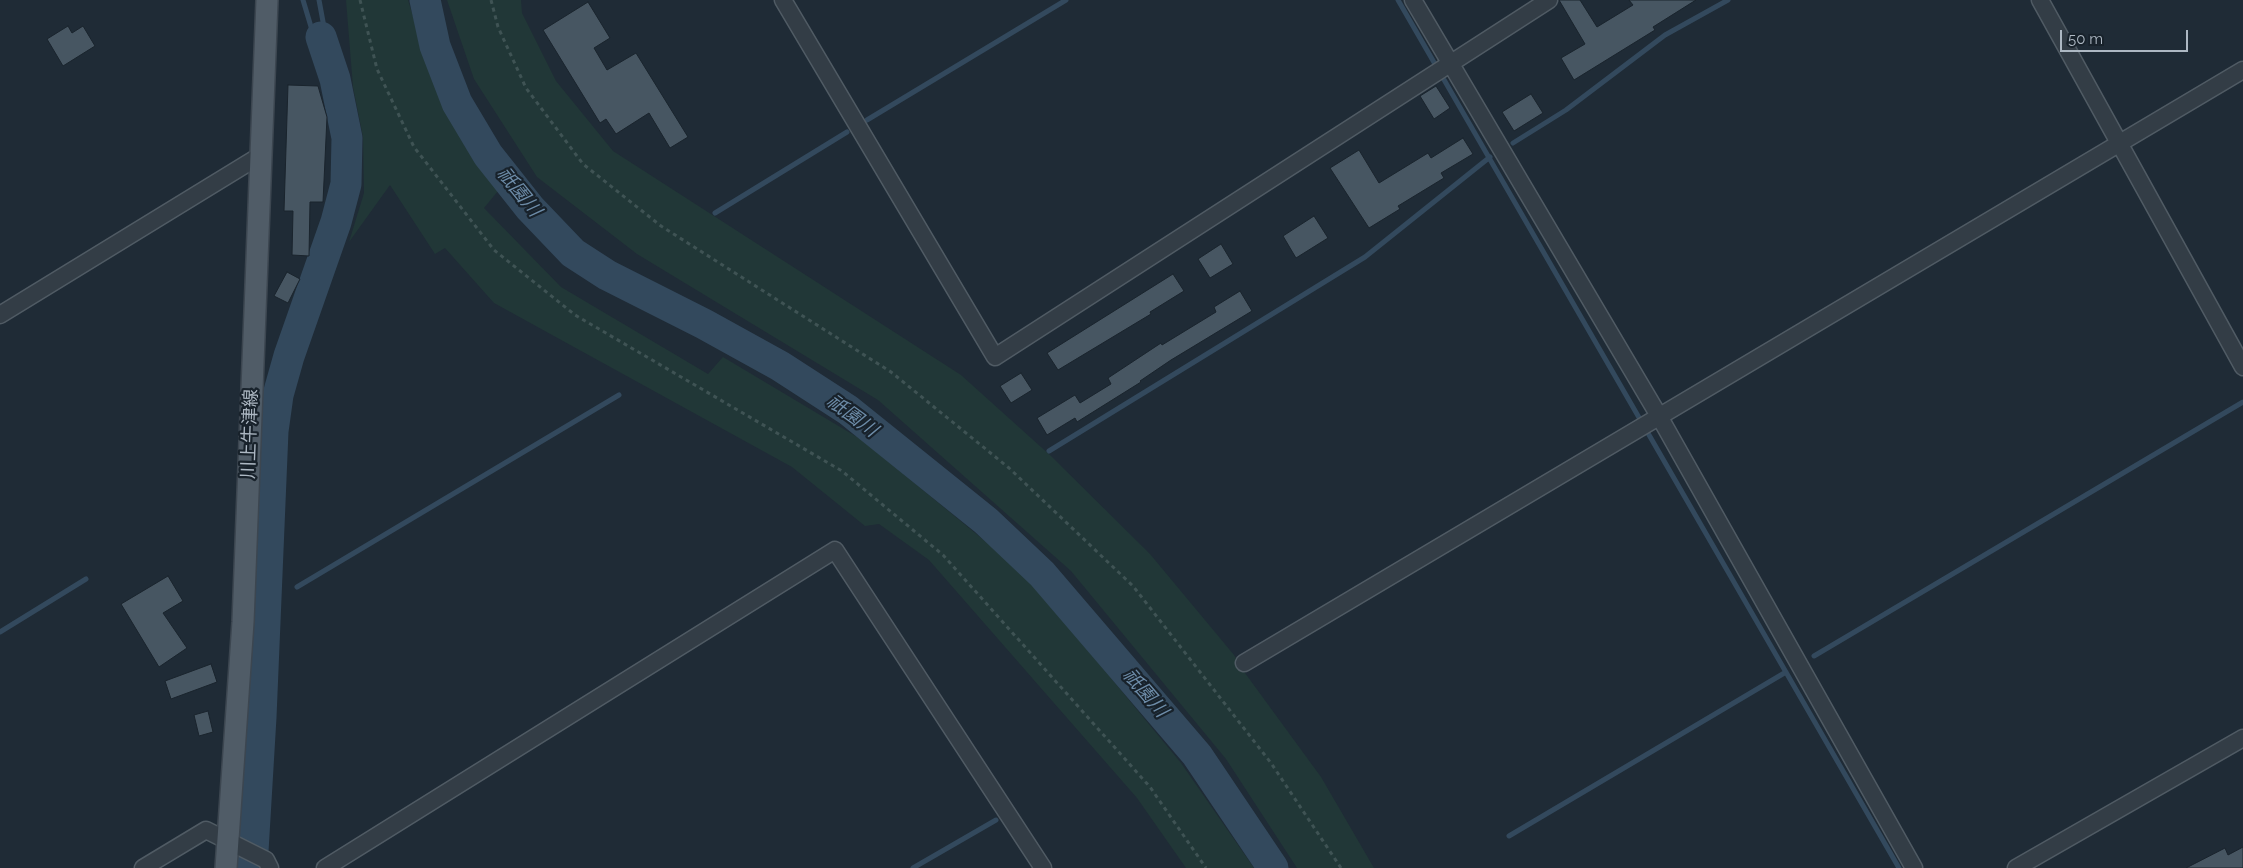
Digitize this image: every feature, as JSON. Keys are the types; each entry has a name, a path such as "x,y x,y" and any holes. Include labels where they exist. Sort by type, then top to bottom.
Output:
{"main road":[{"name":"川上牛津線","path":"226,868 243,622 267,0"}],"street":[{"path":"783,0 995,357 1549,0"},
{"path":"1412,0 1659,416 1914,868"},
{"path":"2040,0 2243,367"},
{"path":"1244,662 2118,142 2243,70"},
{"path":"0,315 261,155"},
{"path":"325,868 835,550 1043,868"},
{"path":"2016,868 2243,738"},
{"path":"143,868 206,830 228,840 268,864"}],"path":[{"path":"360,0 377,69 414,147 494,250 575,315 842,471 943,555 1150,787 1206,868"},
{"path":"491,0 498,27 526,88 583,164 662,226 891,372 1009,468 1133,586 1271,763 1341,868"}],"green space":[{"path":"346,0 408,0 435,87 498,191 484,208 561,287 708,374 723,357 862,440 1025,574 1181,763 1254,868 1186,868 1137,798 929,560 879,524 865,526 792,467 494,303 445,248 435,254 390,185 349,242 364,193 363,137 353,87"},
{"path":"447,0 521,0 522,13 556,81 613,151 961,375 1051,456 1150,554 1234,655 1321,777 1374,868 1297,868 1226,759 1071,571 878,400 637,254 537,177 474,79"}],"building":[{"path":"1559,0 1580,0 1597,27 1633,5 1629,0 1696,0 1653,27 1655,30 1574,80 1561,58 1585,44"},
{"path":"588,2 610,38 594,48 607,70 636,53 688,137 670,148 649,113 616,134 606,119 600,123 543,30"},
{"path":"68,26 72,33 83,26 95,46 63,66 47,39"},
{"path":"288,85 318,86 327,117 323,202 310,202 309,256 292,255 293,211 284,211"},
{"path":"1436,86 1450,108 1434,119 1420,96"},
{"path":"1531,94 1543,113 1514,131 1502,112"},
{"path":"1463,138 1473,154 1441,173 1444,178 1398,206 1400,209 1369,228 1330,168 1359,150 1379,183 1428,153 1431,158"},
{"path":"1314,216 1328,238 1296,258 1283,236"},
{"path":"1221,244 1233,264 1210,278 1198,259"},
{"path":"287,272 300,279 288,303 274,296"},
{"path":"1173,274 1184,291 1150,312 1151,314 1058,370 1047,353"},
{"path":"1240,291 1252,311 1171,360 1141,382 1077,422 1075,418 1047,435 1037,418 1075,395 1080,403 1111,384 1108,378 1161,343 1162,345 1216,312 1214,307"},
{"path":"1021,373 1032,390 1011,403 1000,386"},
{"path":"168,576 183,601 163,613 187,648 159,667 121,604"},
{"path":"211,664 217,682 171,699 165,681"},
{"path":"208,711 213,732 199,736 194,715"},
{"path":"2243,847 2243,868 2186,868 2225,848 2228,855"}],"waterway":[{"path":"303,0 312,30 321,37 324,27 319,0"},
{"name":"祇園川","path":"425,0 435,46 457,103 488,155 530,208 573,253 607,275 704,324 780,366 848,410 986,521 1042,574 1197,755 1273,868"},
{"path":"867,120 1066,0"},
{"path":"1398,0 1899,868"},
{"path":"1513,143 1566,110 1665,35 1728,0"},
{"path":"252,868 261,717 273,431 278,395 289,356 336,222 346,184 347,138 335,79 321,37"},
{"path":"715,213 847,132"},
{"path":"1049,451 1365,257 1490,157"},
{"path":"297,587 619,395"},
{"path":"1814,656 2243,402"},
{"path":"0,632 86,579"},
{"path":"1509,836 1786,672"},
{"path":"913,868 996,820"}]}
